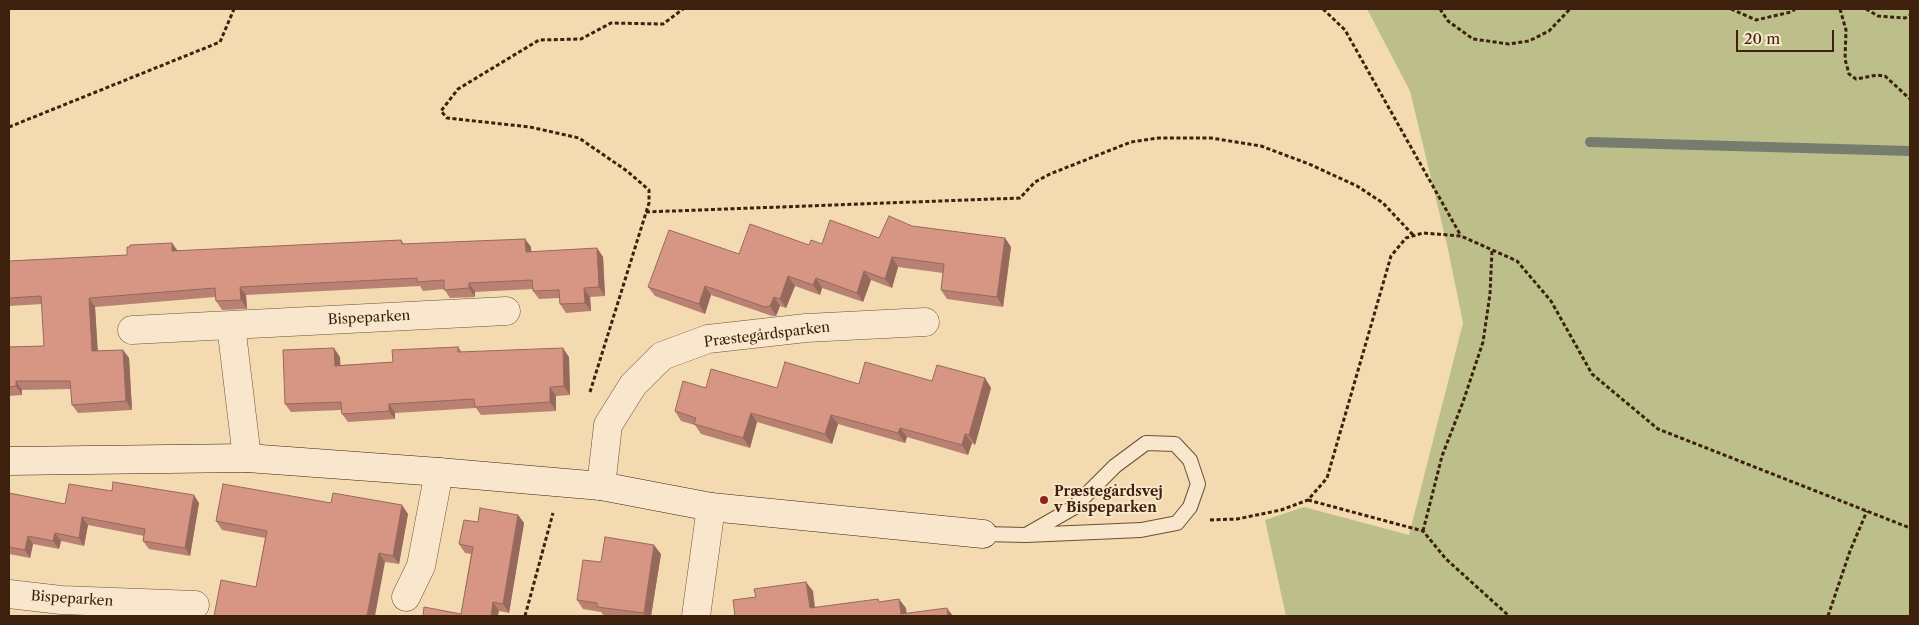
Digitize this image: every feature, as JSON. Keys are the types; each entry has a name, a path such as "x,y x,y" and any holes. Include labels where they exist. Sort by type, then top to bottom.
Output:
{"street":[{"name":"Bispeparken","path":"132,330 506,311"},
{"name":"Præstegårdsparken","path":"601,486 608,425 633,385 662,356 708,339 806,328 925,322"},
{"path":"231,325 247,458"},
{"path":"9,461 247,458 439,472 601,486 711,506 983,534"},
{"path":"406,597 421,566 439,472"},
{"path":"696,616 711,506"},
{"name":"Bispeparken","path":"9,594 61,600 195,605"}],"lane":[{"path":"983,534 1026,535 1141,530 1177,523 1190,507 1198,484 1190,460 1175,444 1146,443 1115,466 1073,508 1026,535"}],"path":[{"path":"9,127 220,42 234,9"},
{"path":"588,399 649,203 649,190 627,171 579,138 530,127 447,118 441,111 458,89 539,40 581,39 611,23 663,24 684,9"},
{"path":"1323,9 1345,30 1461,236"},
{"path":"1440,9 1448,21 1473,39 1508,44 1529,41 1549,31 1570,9"},
{"path":"1731,9 1756,20 1791,12 1796,9"},
{"path":"1840,9 1846,30 1845,59 1849,74 1856,79 1877,75 1885,76 1910,99"},
{"path":"1866,9 1878,16 1905,18 1910,15"},
{"path":"646,212 1020,198 1035,182 1050,174 1131,142 1158,138 1211,138 1261,146 1309,164 1358,186 1383,203 1414,236"},
{"path":"1177,523 1237,518 1282,510 1308,500 1328,478 1391,256 1406,238 1424,233 1461,236 1517,261 1551,301 1592,374 1658,429 1910,528"},
{"path":"1423,531 1442,456 1483,342 1490,294 1492,250"},
{"path":"525,616 562,483"},
{"path":"1308,500 1423,531 1446,559 1509,616"},
{"path":"1828,616 1850,551 1867,511"}],"green space":[{"path":"1367,9 1910,9 1910,616 1286,616 1265,520 1304,507 1409,535 1463,323 1448,249 1410,91"}],"building":[{"path":"889,216 912,226 1005,238 997,297 941,290 944,264 892,257 885,279 864,271 857,293 816,278 813,285 788,276 780,299 774,297 770,306 765,307 705,286 699,304 648,287 669,230 739,254 750,224 809,245 811,240 822,244 830,220 879,238"},
{"path":"525,239 526,252 597,248 599,287 584,288 585,303 560,304 559,290 533,291 532,280 469,283 469,288 444,290 444,280 417,282 417,278 240,287 241,300 216,301 215,288 89,298 92,351 123,350 126,401 72,405 70,381 16,381 16,386 9,387 9,347 44,346 41,296 9,298 9,261 127,255 127,247 130,247 130,245 172,243 172,251 401,240 402,244"},
{"path":"458,347 458,352 563,348 564,386 550,387 550,402 475,407 474,399 389,404 389,411 342,414 341,402 285,404 283,350 334,348 335,366 393,362 392,350"},
{"path":"785,362 859,384 865,362 932,381 937,365 985,378 969,435 965,434 962,445 900,428 898,433 831,415 825,434 751,413 743,438 694,424 696,418 675,411 683,381 706,388 711,369 777,388"},
{"path":"113,482 194,495 185,548 143,541 145,529 82,517 79,538 55,533 53,541 28,536 25,550 9,547 9,493 65,504 69,484 112,491"},
{"path":"223,484 331,503 333,493 402,505 393,556 379,553 367,616 214,616 221,580 256,587 267,531 216,521"},
{"path":"480,508 518,515 503,604 493,602 491,616 423,616 424,607 461,614 473,547 459,544 464,520 478,522"},
{"path":"605,537 654,545 644,613 597,607 597,603 577,600 583,560 601,562"},
{"path":"806,582 810,608 878,599 879,602 899,599 901,614 947,608 948,616 735,616 733,600 756,597 754,589"}],"waterway":[{"path":"1590,142 1910,151"}],"place":[{"name":"Præstegårdsvej v Bispeparken","path":"1044,500"}]}
